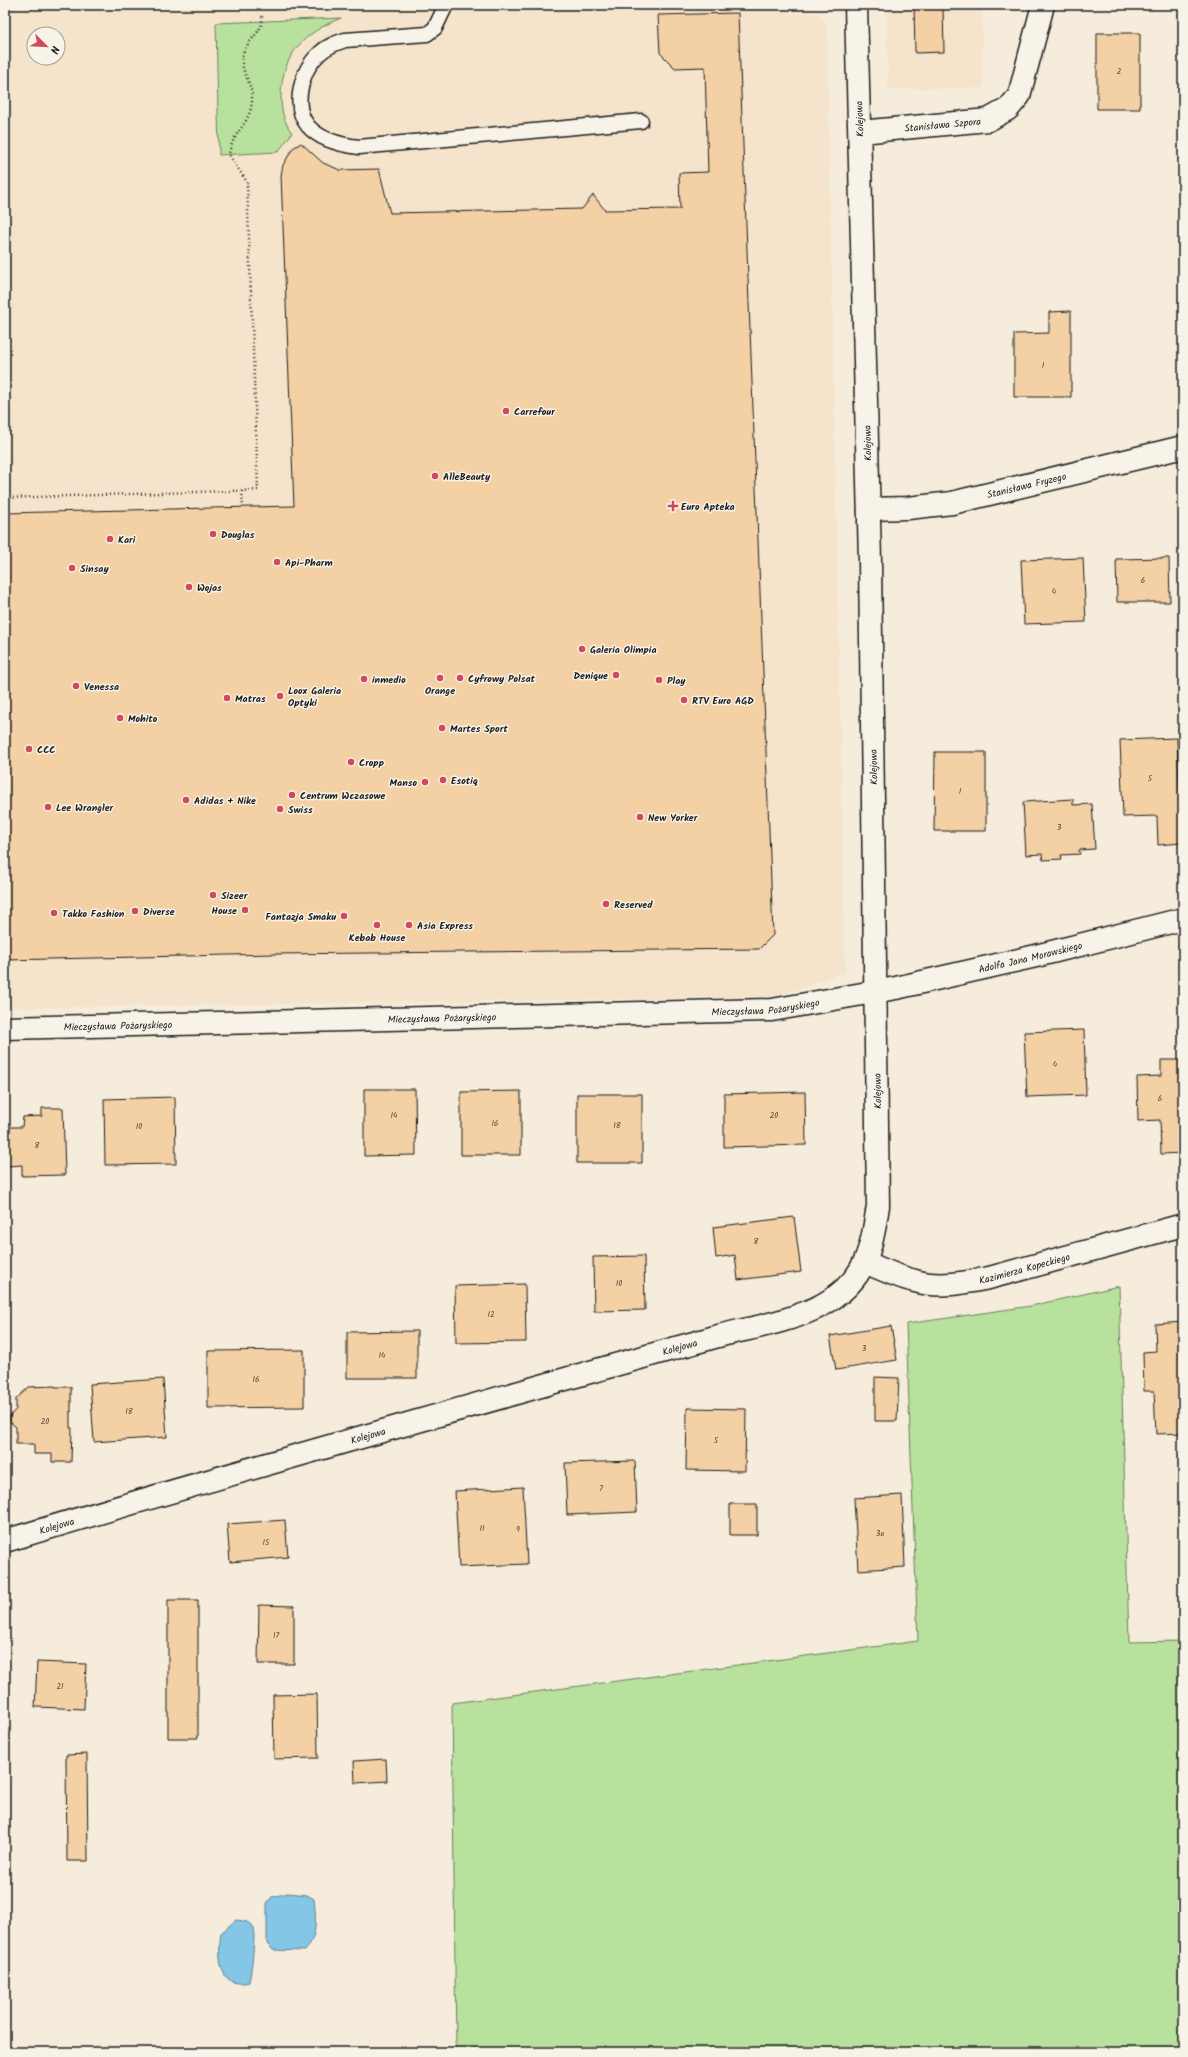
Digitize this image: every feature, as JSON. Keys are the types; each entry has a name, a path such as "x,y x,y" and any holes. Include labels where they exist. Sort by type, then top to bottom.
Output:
{"street":[{"name":"Kolejowa","path":"5,1541 698,1342 800,1315 826,1303 852,1282 865,1262 872,1245 878,1206 869,510 856,5"},
{"name":"Stanisława Szpora","path":"860,132 988,120 1008,109 1019,96 1043,5"},
{"name":"Stanisława Fryzego","path":"869,510 908,508 952,503 1183,448"},
{"name":"Adolfa Jana Morawskiego","path":"876,991 896,988 1036,956 1183,919"},
{"name":"Mieczysława Pożaryskiego","path":"5,1028 772,1010 876,991"},
{"name":"Kazimierza Kopeckiego","path":"865,1262 915,1281 939,1285 961,1284 989,1278 1183,1224"}],"lane":[{"path":"446,5 435,28 427,34 345,40 333,44 321,52 311,63 303,80 300,93 301,109 308,126 321,136 334,142 359,147 641,121"}],"path":[{"path":"5,498 258,490 246,182 229,155 235,135 246,122 251,109 251,86 242,60 244,51 261,25 262,14"},
{"path":"242,490 243,507"}],"shaded area":[{"path":"5,5 789,5 789,13 817,13 827,24 845,972 776,997 5,1008"},
{"path":"886,5 982,5 983,88 888,89"}],"green space":[{"path":"341,18 328,24 306,38 291,57 282,81 281,105 286,124 292,133 278,152 219,155 216,23"},
{"path":"1119,1286 1129,1642 1183,1641 1183,2052 456,2052 452,1703 918,1641 906,1324 1031,1306"}],"water":[{"path":"288,1893 307,1895 314,1899 314,1933 305,1951 273,1950 267,1944 267,1903 272,1897"},
{"path":"236,1920 248,1923 252,1926 254,1931 253,1954 249,1982 238,1983 231,1981 225,1976 220,1960 221,1933"}],"building":[{"path":"914,5 943,5 944,52 915,53"},
{"path":"738,13 773,935 759,949 274,954 5,960 5,513 294,506 281,175 283,165 293,148 301,143 323,163 340,170 379,169 390,213 582,209 593,195 605,210 680,209 679,173 708,172 705,67 675,68 660,53 658,15"},
{"path":"1097,33 1140,33 1140,109 1097,109"},
{"path":"1071,311 1071,397 1014,397 1014,334 1049,333 1049,312"},
{"path":"1083,558 1086,622 1024,624 1021,560"},
{"path":"1169,558 1170,602 1117,602 1116,559"},
{"path":"1177,738 1182,843 1158,845 1157,816 1123,817 1120,740"},
{"path":"935,752 986,752 986,831 934,831"},
{"path":"1073,799 1073,805 1092,804 1095,849 1079,850 1080,854 1061,855 1062,859 1043,860 1042,854 1026,855 1023,802"},
{"path":"1084,1030 1086,1095 1027,1097 1024,1032"},
{"path":"1161,1060 1183,1060 1183,1153 1161,1154 1160,1120 1138,1121 1137,1077 1161,1076"},
{"path":"364,1089 415,1089 416,1155 364,1156"},
{"path":"521,1091 521,1155 461,1155 461,1092"},
{"path":"805,1092 806,1145 724,1147 724,1094"},
{"path":"577,1094 642,1094 642,1163 577,1163"},
{"path":"175,1097 176,1164 105,1165 104,1099"},
{"path":"42,1108 63,1108 65,1175 22,1176 22,1165 8,1166 7,1127 22,1127 23,1117 42,1116"},
{"path":"794,1217 801,1272 738,1280 735,1255 716,1258 713,1227"},
{"path":"644,1256 645,1310 594,1311 593,1257"},
{"path":"525,1284 526,1342 456,1343 455,1286"},
{"path":"1183,1322 1183,1433 1156,1434 1154,1391 1144,1391 1143,1352 1156,1351 1155,1324"},
{"path":"891,1326 897,1360 836,1370 830,1336"},
{"path":"417,1331 417,1378 347,1378 347,1332"},
{"path":"304,1350 304,1407 208,1408 208,1351"},
{"path":"875,1377 899,1378 897,1421 875,1421"},
{"path":"163,1379 167,1437 94,1442 90,1384"},
{"path":"29,1387 71,1387 71,1462 52,1462 52,1454 34,1454 34,1444 16,1444 16,1427 10,1422 10,1416 16,1409 16,1399"},
{"path":"687,1408 746,1409 745,1471 686,1470"},
{"path":"635,1461 637,1512 567,1515 565,1463"},
{"path":"523,1487 527,1564 459,1567 455,1491"},
{"path":"902,1495 905,1567 858,1570 854,1498"},
{"path":"730,1504 757,1504 757,1535 730,1535"},
{"path":"285,1520 288,1557 230,1562 227,1524"},
{"path":"168,1600 198,1600 198,1738 168,1738"},
{"path":"259,1605 294,1606 294,1664 258,1664"},
{"path":"37,1662 86,1664 84,1709 35,1707"},
{"path":"317,1694 318,1758 274,1759 273,1695"},
{"path":"87,1754 88,1861 67,1861 66,1755"},
{"path":"386,1759 387,1781 355,1783 354,1761"}],"place":[{"name":"Carrefour","path":"506,411"},
{"name":"AlleBeauty","path":"435,476"},
{"name":"Euro Apteka","path":"673,506"},
{"name":"Douglas","path":"213,534"},
{"name":"Kari","path":"110,539"},
{"name":"Api-Pharm","path":"277,562"},
{"name":"Sinsay","path":"72,568"},
{"name":"Wojas","path":"189,587"},
{"name":"Galeria Olimpia","path":"582,649"},
{"name":"Denique","path":"616,675"},
{"name":"Orange","path":"440,678"},
{"name":"Cyfrowy Polsat","path":"460,678"},
{"name":"inmedio","path":"364,679"},
{"name":"Play","path":"659,680"},
{"name":"Venessa","path":"76,686"},
{"name":"Loox Galeria Optyki","path":"280,696"},
{"name":"Matras","path":"227,698"},
{"name":"RTV Euro AGD","path":"684,700"},
{"name":"Mohito","path":"120,718"},
{"name":"Martes Sport","path":"442,728"},
{"name":"CCC","path":"29,749"},
{"name":"Cropp","path":"351,762"},
{"name":"Esotiq","path":"443,780"},
{"name":"Manso","path":"425,782"},
{"name":"Centrum Wczasowe","path":"292,795"},
{"name":"Adidas + Nike","path":"186,800"},
{"name":"Lee Wrangler","path":"48,807"},
{"name":"Swiss","path":"280,809"},
{"name":"New Yorker","path":"640,817"},
{"name":"Sizeer","path":"213,895"},
{"name":"Reserved","path":"606,904"},
{"name":"House","path":"245,910"},
{"name":"Diverse","path":"135,911"},
{"name":"Takko Fashion","path":"54,913"},
{"name":"Fantazja Smaku","path":"344,916"},
{"name":"Kebab House","path":"377,925"},
{"name":"Asia Express","path":"409,925"}]}
